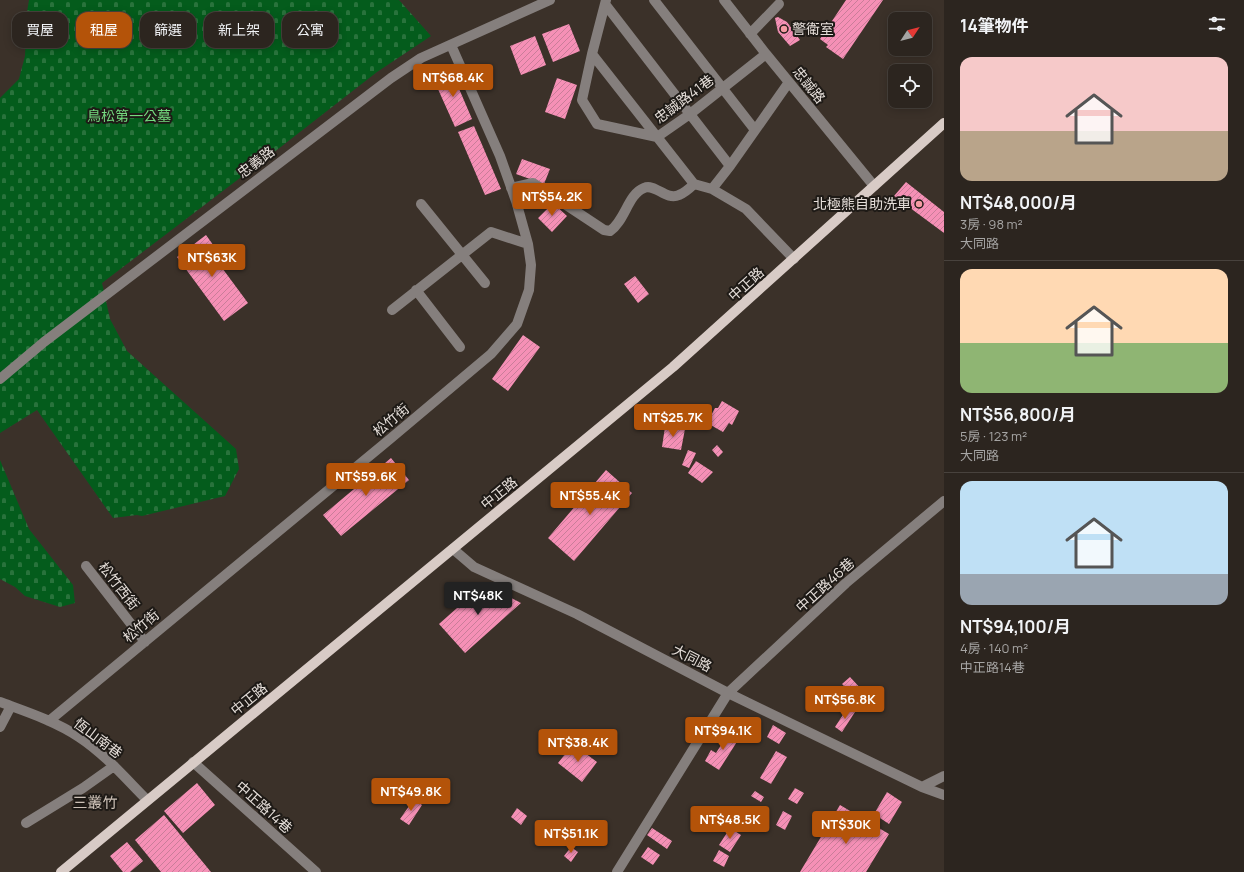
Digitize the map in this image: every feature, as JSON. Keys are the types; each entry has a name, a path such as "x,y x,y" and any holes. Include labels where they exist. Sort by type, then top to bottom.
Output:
{"main road":[{"name":"中正路","path":"61,872 673,367 944,123"}],"street":[{"name":"忠義路","path":"0,379 44,342 392,78 421,58 550,0"},
{"path":"654,0 755,130"},
{"name":"忠誠路","path":"724,0 766,54 874,186"},
{"path":"606,2 730,166"},
{"name":"忠誠路41巷","path":"606,2 592,54 582,100 596,124 657,137 690,114 766,54"},
{"path":"750,34 779,4"},
{"name":"松竹街","path":"49,721 491,354 516,324 529,290 531,265 523,221 500,156 451,45"},
{"path":"592,54 694,184 712,189 746,209 794,259"},
{"path":"712,189 789,82"},
{"path":"512,188 533,183 604,230 610,231 616,227 635,193 649,187 670,196 679,195 694,184"},
{"path":"422,204 485,283"},
{"path":"392,310 491,232 528,244"},
{"path":"416,290 460,347"},
{"name":"中正路46巷","path":"728,693 846,583 944,501"},
{"name":"大同路","path":"453,549 474,567 577,614 728,693 922,787 944,795"},
{"name":"松竹西街","path":"86,566 145,642"},
{"path":"618,872 728,693"},
{"name":"恆山南巷","path":"0,702 49,721 79,737 114,766 147,800"},
{"path":"0,728 11,706"},
{"name":"中正路14巷","path":"193,762 316,872"},
{"path":"26,823 83,788 114,766"},
{"path":"922,787 944,776"}],"green space":[{"name":"鳥松第一公墓","path":"29,0 399,0 431,36 377,72 102,283 110,319 127,351 236,449 239,469 225,496 142,516 137,515 113,518 37,410 0,433 0,98 19,79 25,56 25,48 68,48 68,12 27,12"},
{"path":"0,460 29,529 73,585 75,603 60,607 25,596 15,587 0,579"}],"building":[{"path":"846,0 883,0 843,59 826,47 828,45 820,39"},
{"name":"警衛室","path":"778,17 787,22 800,40 790,46 778,32 775,18"},
{"path":"569,24 580,51 553,62 542,34"},
{"path":"535,36 546,65 521,75 510,46"},
{"path":"451,70 472,119 455,127 433,78"},
{"path":"557,78 577,85 565,119 545,112"},
{"path":"474,126 501,189 485,195 458,132"},
{"path":"522,159 550,169 544,184 516,174"},
{"name":"北極熊自助洗車","path":"906,182 944,212 944,233 894,196"},
{"path":"553,203 567,216 552,232 538,218"},
{"path":"206,235 219,253 214,257 248,303 224,321 177,257"},
{"path":"635,276 649,294 638,303 624,284"},
{"path":"523,335 540,347 508,391 492,379"},
{"path":"722,401 739,411 732,425 729,423 723,432 707,423 715,408 718,408"},
{"path":"665,427 685,429 681,450 662,447"},
{"path":"717,445 723,452 718,457 712,450"},
{"path":"688,450 696,453 689,468 682,465"},
{"path":"391,458 409,480 341,536 323,515"},
{"path":"696,461 713,472 702,483 688,473"},
{"path":"606,470 632,493 574,561 548,538"},
{"path":"484,584 521,603 465,653 439,624"},
{"path":"850,677 863,691 856,698 842,684"},
{"path":"848,707 855,712 842,732 835,727"},
{"path":"773,725 786,733 779,744 767,737"},
{"path":"730,731 740,737 719,770 705,761 711,750 716,753"},
{"path":"573,744 597,762 582,782 558,763"},
{"path":"776,751 787,757 771,784 760,778"},
{"path":"197,783 215,805 183,833 164,811"},
{"path":"795,788 804,793 797,804 788,799"},
{"path":"755,791 764,797 761,802 751,796"},
{"path":"887,792 902,802 889,824 874,814"},
{"path":"414,799 422,805 409,825 400,819"},
{"path":"840,805 889,834 866,872 800,872"},
{"path":"517,808 527,816 521,825 511,817"},
{"path":"783,811 792,816 785,830 776,825"},
{"path":"164,815 211,872 161,872 135,840"},
{"path":"652,828 672,841 667,849 647,835"},
{"path":"730,828 741,835 730,852 719,845"},
{"path":"127,842 143,861 130,872 123,872 110,856"},
{"path":"571,847 578,852 571,862 564,856"},
{"path":"648,847 660,855 653,865 641,857"},
{"path":"719,850 729,856 724,867 713,861"}],"place":[{"name":"警衛室","path":"784,29"},
{"name":"北極熊自助洗車","path":"919,204"}],"district":[{"name":"三叢竹","path":"95,803"}]}
